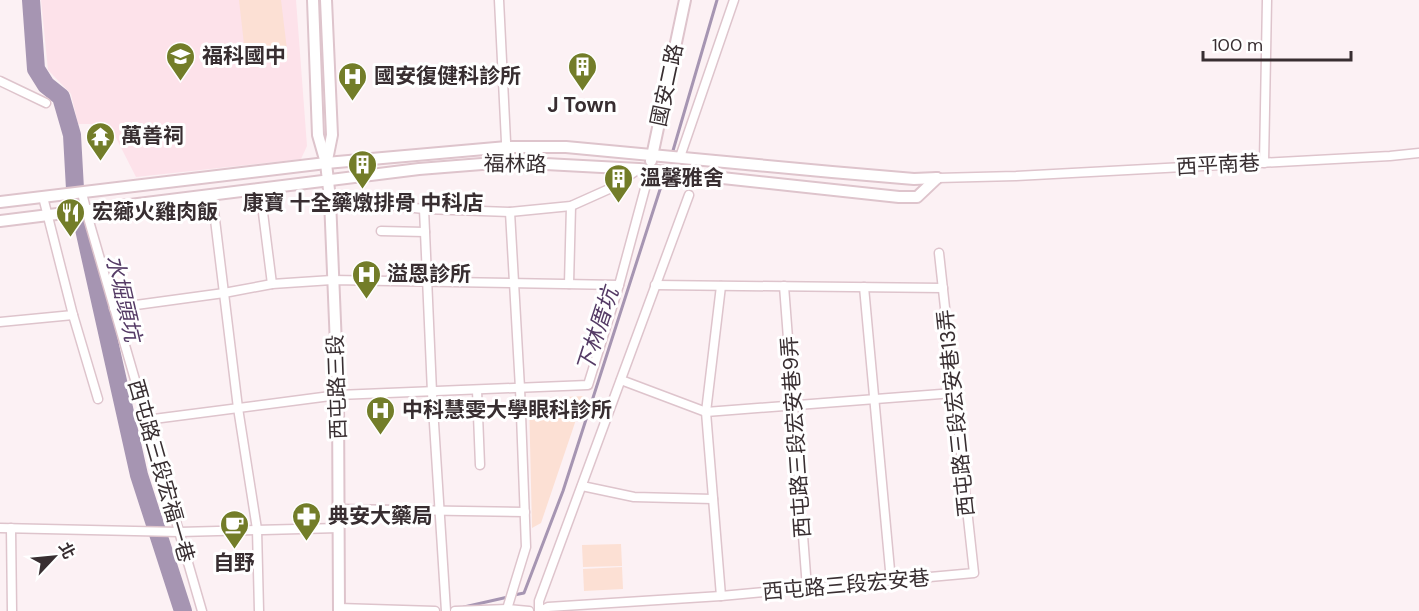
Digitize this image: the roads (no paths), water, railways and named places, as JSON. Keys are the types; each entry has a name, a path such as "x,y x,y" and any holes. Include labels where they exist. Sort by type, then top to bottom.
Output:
{"street":[{"name":"西屯路三段","path":"313,0 318,135 326,163 330,199 338,395 339,610"},
{"name":"西屯路三段","path":"326,0 332,135 326,163"},
{"path":"499,0 507,162"},
{"name":"國安二路","path":"644,170 652,154 685,0"},
{"path":"674,156 734,0"},
{"path":"1264,163 1267,0"},
{"path":"0,81 46,103"},
{"name":"福林路","path":"43,197 326,163 507,147 566,147 891,177 1016,176"},
{"name":"西平南巷","path":"1016,176 1419,153"},
{"name":"福林路","path":"48,216 86,209 463,164 507,162 644,170 899,197 917,197 937,178"},
{"path":"330,199 424,208 510,212 571,206 644,170"},
{"path":"146,420 338,395 588,385 619,285 644,170"},
{"path":"260,189 272,284"},
{"name":"西屯路三段宏福一巷","path":"82,193 177,532 202,611"},
{"path":"212,195 238,408 257,529 259,611"},
{"path":"540,611 539,602 689,195"},
{"path":"0,202 43,197 73,315 98,399"},
{"path":"569,284 571,206"},
{"path":"424,208 432,392 446,611"},
{"path":"507,609 526,547 510,212"},
{"path":"0,221 48,216"},
{"path":"381,231 425,232"},
{"name":"西屯路三段宏安巷13弄","path":"939,253 974,573"},
{"path":"114,308 272,284 333,280 619,285"},
{"path":"655,285 943,288"},
{"path":"721,286 706,412 721,596"},
{"name":"西屯路三段宏安巷9弄","path":"784,286 807,588"},
{"path":"864,287 891,581"},
{"path":"0,322 73,315"},
{"path":"621,380 706,412 954,393"},
{"path":"477,390 480,465"},
{"path":"582,486 634,497 713,499"},
{"path":"339,509 525,512"},
{"path":"0,528 177,532 339,528"},
{"path":"11,528 12,611"},
{"name":"西屯路三段宏安巷","path":"540,611 548,608 721,596 974,573"},
{"path":"455,611 507,609 524,611"},
{"path":"339,610 435,611"}],"waterway":[{"name":"水堀頭坑","path":"31,0 36,69 46,85 61,97 72,135 75,189 139,475 183,611"},
{"name":"下林厝坑","path":"672,154 717,0"},
{"name":"下林厝坑","path":"514,595 524,593 563,491 665,174"},
{"name":"下林厝坑","path":"464,607 508,597"}],"place":[{"name":"福科國中","path":"181,82"},
{"name":"J Town","path":"582,92"},
{"name":"國安復健科診所","path":"353,102"},
{"name":"萬善祠","path":"100,162"},
{"name":"康寶 十全藥燉排骨 中科店","path":"363,190"},
{"name":"溫馨雅舍","path":"619,204"},
{"name":"宏薌火雞肉飯","path":"71,238"},
{"name":"溢恩診所","path":"366,300"},
{"name":"中科慧雯大學眼科診所","path":"381,436"},
{"name":"典安大藥局","path":"307,542"},
{"name":"自野","path":"234,550"}]}
